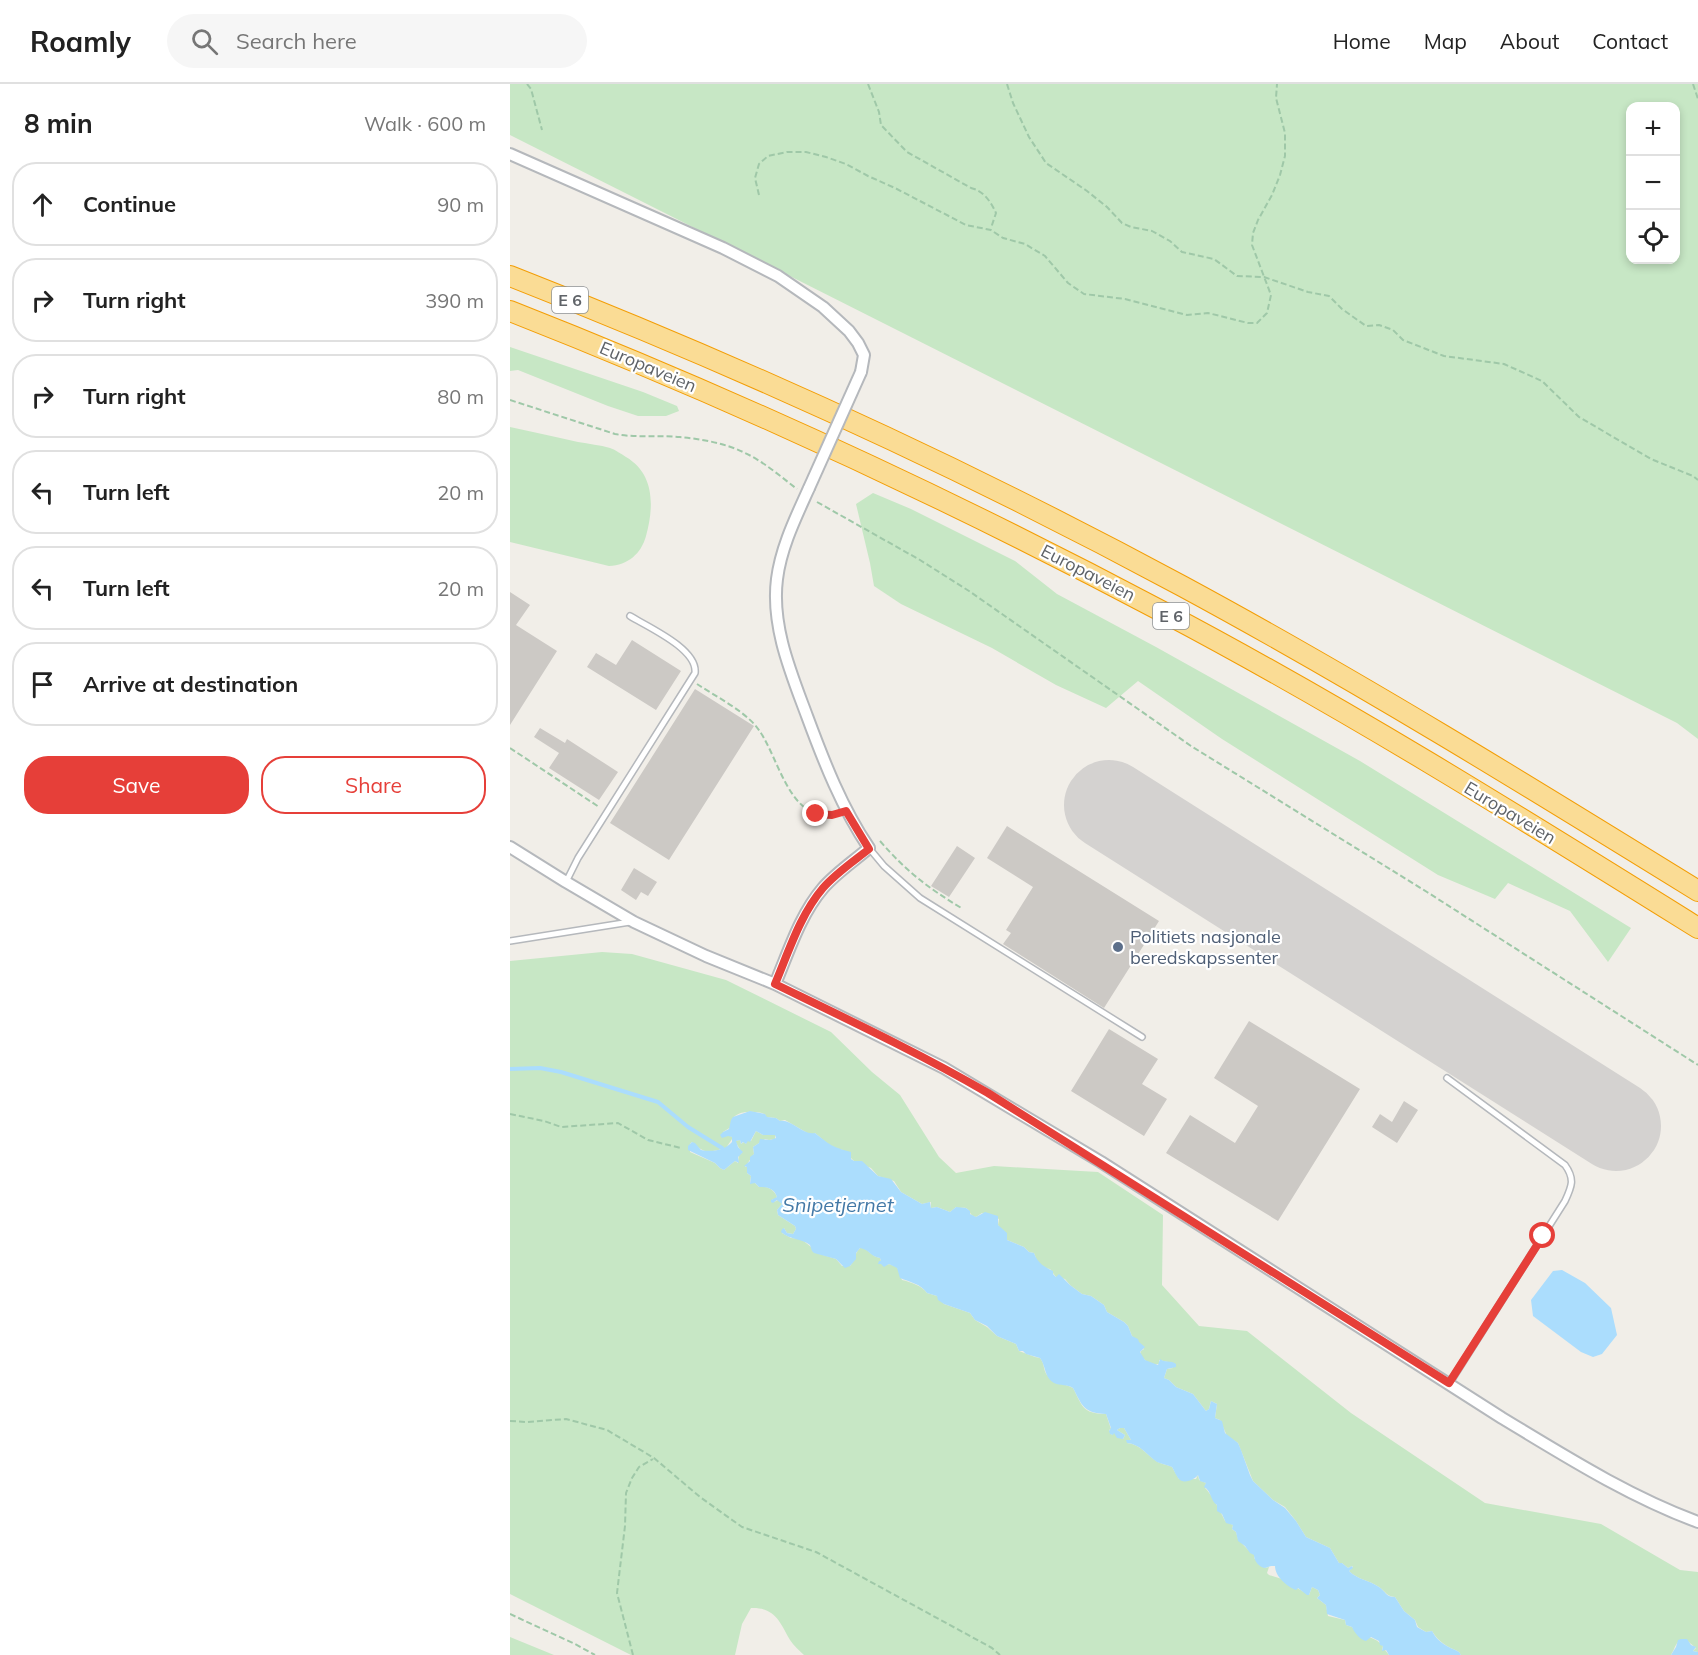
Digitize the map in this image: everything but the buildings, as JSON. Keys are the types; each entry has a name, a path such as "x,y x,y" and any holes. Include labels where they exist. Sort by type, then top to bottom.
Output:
{"highway":[{"name":"Europaveien","path":"510,276 759,379 912,449 1068,526 1201,596 1358,684 1498,767 1698,891"},
{"name":"Europaveien","path":"510,311 679,380 845,453 990,523 1167,614 1287,680 1404,749 1698,928"}],"street":[{"path":"510,154 723,248 778,276 823,307 849,331 864,355 861,372 796,518 780,560 776,601 786,654 802,703 846,811 869,849 839,873 813,900 775,984"},
{"path":"510,847 634,922 706,956 775,984 945,1068 1502,1418 1632,1493 1698,1522"}],"lane":[{"path":"566,882 578,858 691,680 695,668 684,651 670,639 630,616"},
{"path":"869,849 920,898 1142,1037"},
{"path":"510,940 634,922"},
{"path":"1447,1078 1565,1165 1572,1180 1565,1201 1449,1383"}],"path":[{"path":"527,84 531,89 542,130"},
{"path":"868,84 879,112 881,124 907,152 972,189 979,190 991,203 996,213 991,230"},
{"path":"1007,84 1029,137 1046,162 1107,207 1122,223 1152,231 1170,241 1182,252 1214,259 1237,276 1264,277 1308,292 1329,296 1342,309 1366,326 1379,325 1393,330 1402,340 1444,356 1504,364 1542,381 1579,417 1651,459 1698,480"},
{"path":"759,195 755,178 759,164 768,156 787,152 806,152 826,157 846,164 966,225 991,230 1003,238 1025,244 1045,256 1068,283 1084,294 1125,299 1187,315 1208,313 1257,323 1267,313 1271,295 1252,245 1258,220 1272,195 1285,156 1285,133 1276,98 1277,84"},
{"path":"1693,84 1698,99"},
{"path":"510,400 615,434 679,437 721,444 744,452 979,598 1191,746 1698,1065"},
{"path":"691,680 754,724 802,806 821,815 846,811"},
{"path":"510,748 607,812"},
{"path":"880,840 894,857 918,879 963,909"},
{"path":"510,1114 561,1127 618,1123 648,1140 681,1148"},
{"path":"510,1421 566,1419 607,1430 654,1458 700,1497 742,1527 816,1552 992,1648 1000,1655"},
{"path":"633,1655 617,1593 625,1526 626,1493 639,1467 654,1458"},
{"path":"510,1614 595,1655"}],"green space":[{"path":"510,84 1698,84 1698,739 1677,723 510,135"},
{"path":"510,347 643,392 677,406 679,411 666,416 638,416 518,370 510,371"},
{"path":"510,427 610,448 636,464 647,482 651,503 649,525 644,542 633,557 628,561 609,566 510,542"},
{"path":"873,493 911,509 1015,561 1057,594 1360,761 1631,928 1608,962 1570,911 1508,883 1495,899 1438,875 1222,739 1138,681 1106,708 1056,685 992,648 901,604 874,586 856,504"},
{"path":"602,952 632,954 726,980 831,1032 872,1072 900,1095 939,1157 956,1173 994,1166 1098,1172 1163,1215 1162,1285 1199,1326 1247,1331 1351,1413 1485,1503 1601,1524 1680,1570 1698,1572 1698,1652 1693,1651 1696,1648 1682,1639 1671,1655 1461,1655 1440,1641 1432,1631 1426,1632 1418,1627 1415,1620 1404,1611 1395,1597 1352,1574 1349,1571 1353,1567 1348,1568 1339,1563 1330,1548 1306,1537 1285,1507 1273,1500 1253,1481 1238,1443 1227,1436 1220,1420 1215,1418 1217,1404 1211,1401 1206,1411 1193,1394 1176,1387 1164,1378 1167,1369 1173,1368 1168,1362 1159,1360 1159,1364 1156,1364 1146,1361 1140,1354 1144,1349 1132,1336 1124,1322 1107,1312 1104,1305 1091,1296 1082,1294 1065,1279 1056,1277 1050,1269 1044,1268 1037,1261 1034,1253 1007,1240 998,1225 999,1219 982,1213 976,1217 965,1208 956,1207 950,1212 937,1207 931,1208 931,1202 922,1204 901,1192 894,1181 878,1176 871,1168 854,1161 843,1150 832,1146 815,1133 809,1134 785,1120 780,1121 754,1112 738,1114 734,1117 731,1127 723,1132 732,1137 726,1148 708,1151 700,1149 692,1142 690,1152 715,1163 724,1170 735,1161 738,1163 739,1154 742,1153 735,1141 740,1140 741,1144 744,1142 746,1144 747,1141 751,1141 756,1131 763,1135 775,1135 775,1139 765,1139 753,1147 754,1154 745,1167 751,1176 750,1183 772,1190 777,1197 772,1199 774,1202 778,1200 782,1204 777,1210 778,1215 795,1226 793,1234 787,1233 784,1228 782,1233 791,1238 801,1239 820,1254 836,1259 842,1266 850,1266 859,1249 864,1248 880,1258 882,1264 897,1267 902,1280 937,1296 944,1304 970,1313 975,1320 997,1336 1016,1344 1019,1351 1040,1358 1049,1378 1073,1388 1081,1404 1087,1410 1106,1414 1112,1435 1114,1432 1123,1439 1125,1435 1117,1430 1124,1428 1131,1440 1127,1440 1127,1443 1140,1448 1159,1463 1172,1467 1179,1479 1196,1479 1198,1475 1199,1480 1206,1483 1205,1488 1225,1521 1233,1525 1232,1529 1236,1532 1238,1539 1265,1568 1269,1567 1267,1573 1269,1575 1282,1579 1309,1595 1312,1587 1318,1590 1320,1595 1317,1598 1326,1605 1328,1616 1345,1620 1346,1625 1359,1634 1375,1639 1383,1646 1382,1650 1389,1655 804,1655 792,1642 776,1617 766,1610 751,1608 742,1624 735,1655 631,1655 510,1594 510,961"},
{"path":"510,1637 554,1655 510,1655"}],"water":[{"name":"Snipetjernet","path":"750,1111 789,1122 806,1132 815,1133 839,1149 851,1152 851,1159 862,1161 878,1176 891,1179 901,1192 922,1204 930,1202 931,1208 937,1207 950,1212 956,1207 966,1208 976,1217 985,1212 998,1216 998,1225 1007,1233 1007,1240 1034,1253 1039,1262 1053,1271 1056,1277 1059,1274 1082,1294 1091,1296 1104,1305 1107,1312 1124,1322 1132,1336 1145,1347 1140,1352 1145,1360 1158,1365 1160,1359 1176,1364 1176,1367 1167,1369 1164,1378 1176,1387 1193,1394 1206,1411 1211,1401 1217,1404 1215,1418 1222,1421 1225,1433 1238,1443 1253,1481 1285,1508 1306,1537 1330,1548 1339,1563 1348,1568 1352,1566 1353,1568 1349,1571 1352,1574 1395,1597 1404,1611 1415,1620 1417,1627 1426,1632 1432,1631 1440,1641 1461,1655 1389,1655 1386,1650 1382,1651 1383,1646 1379,1641 1371,1637 1366,1641 1362,1639 1352,1627 1346,1625 1345,1620 1327,1614 1326,1605 1317,1598 1320,1595 1318,1590 1312,1587 1307,1595 1298,1588 1296,1590 1288,1586 1279,1577 1275,1566 1265,1568 1259,1565 1254,1555 1238,1541 1236,1532 1232,1529 1233,1525 1226,1523 1222,1514 1217,1511 1217,1505 1204,1487 1206,1483 1200,1481 1198,1475 1188,1481 1182,1481 1172,1467 1157,1462 1140,1448 1127,1443 1126,1440 1131,1440 1124,1428 1117,1430 1125,1435 1123,1439 1117,1438 1114,1433 1110,1434 1111,1428 1106,1414 1088,1410 1081,1403 1073,1388 1051,1381 1040,1358 1019,1351 1016,1344 997,1336 987,1326 975,1320 970,1313 944,1304 938,1300 937,1296 900,1278 897,1268 889,1264 884,1267 878,1264 881,1261 880,1258 866,1250 860,1248 856,1253 856,1259 845,1268 836,1259 814,1253 807,1243 781,1232 784,1228 787,1233 793,1234 796,1229 778,1215 777,1210 782,1204 777,1200 771,1202 777,1197 772,1190 759,1187 755,1183 750,1184 751,1176 747,1173 747,1167 744,1166 750,1161 750,1157 754,1154 753,1147 759,1143 760,1139 770,1140 776,1138 775,1135 763,1135 756,1131 750,1142 746,1144 743,1142 741,1144 740,1140 736,1141 743,1152 738,1157 739,1163 735,1161 724,1170 688,1150 692,1142 701,1150 713,1151 725,1147 732,1142 732,1137 722,1138 720,1135 729,1129 733,1117"},
{"path":"1562,1270 1585,1283 1611,1308 1617,1335 1602,1354 1593,1357 1581,1352 1533,1316 1531,1300 1553,1271"},
{"path":"1687,1639 1691,1645 1696,1647 1693,1651 1698,1652 1698,1655 1671,1655 1678,1640"}],"waterway":[{"path":"510,1069 540,1068 561,1072 658,1102 688,1127 722,1148"}],"runway":[{"path":"1109,805 1616,1126"}],"place":[{"name":"Politiets nasjonale beredskapssenter","path":"1118,947"}],"route":[{"path":"816,814 826,816 846,811 869,849 839,873 813,900 775,984 904,1047 988,1093 1449,1383 1543,1236"}]}
